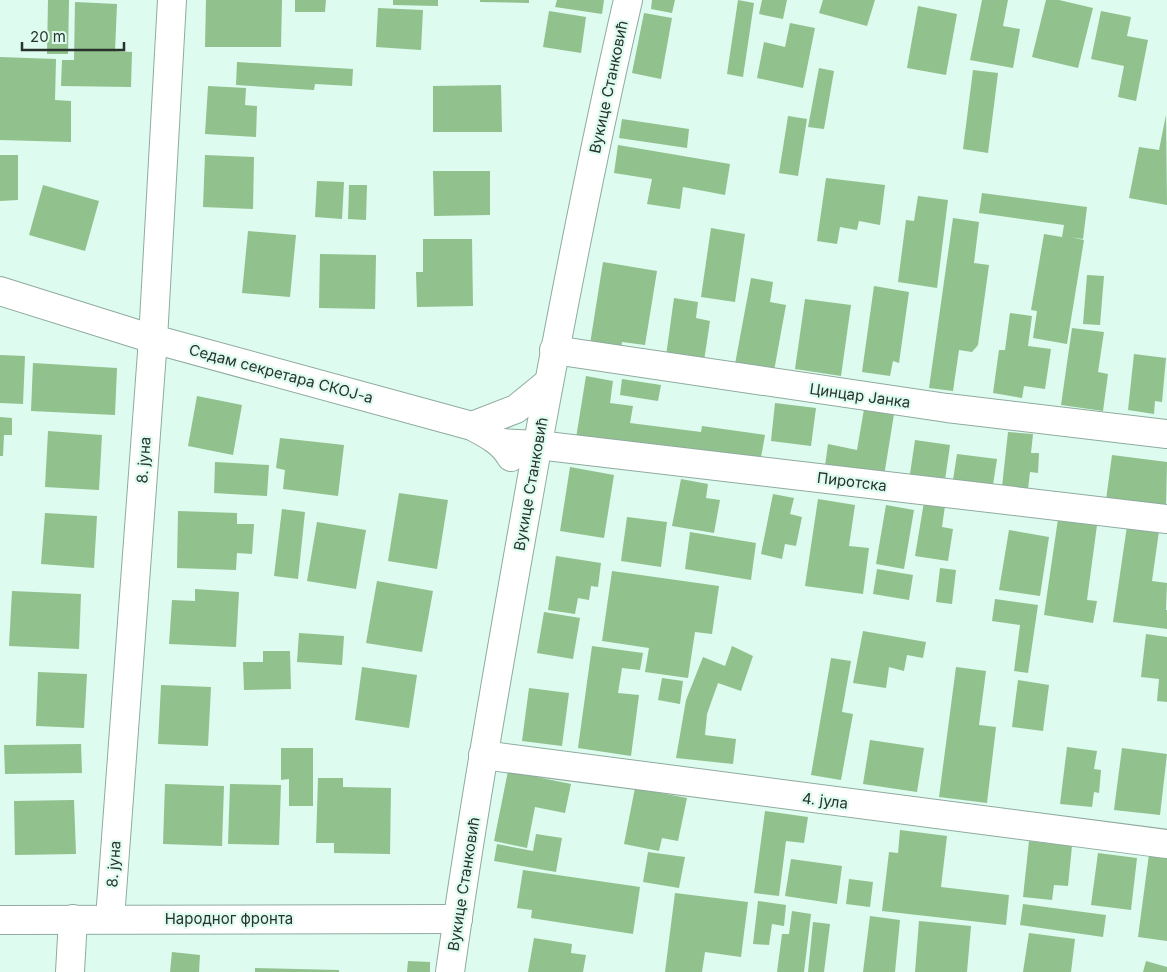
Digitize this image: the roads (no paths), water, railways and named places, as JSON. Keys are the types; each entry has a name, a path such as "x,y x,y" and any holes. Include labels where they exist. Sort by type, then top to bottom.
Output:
{"street":[{"name":"8. јуна","path":"110,919 152,339 172,0"},
{"name":"Вукице Станковић","path":"450,972 483,755 554,350 612,66 628,0"},
{"name":"Седам секретара СКОЈ-а","path":"0,291 152,339 472,426 492,436 508,451 520,473 528,497"},
{"name":"Цинцар Јанка","path":"554,350 947,408 1167,434"},
{"path":"472,426 516,409 549,382"},
{"name":"Пиротска","path":"500,443 538,445 1167,519"},
{"name":"4. јула","path":"483,755 1167,844"},
{"path":"70,972 72,919"},
{"name":"Народног фронта","path":"0,920 458,919"}]}
